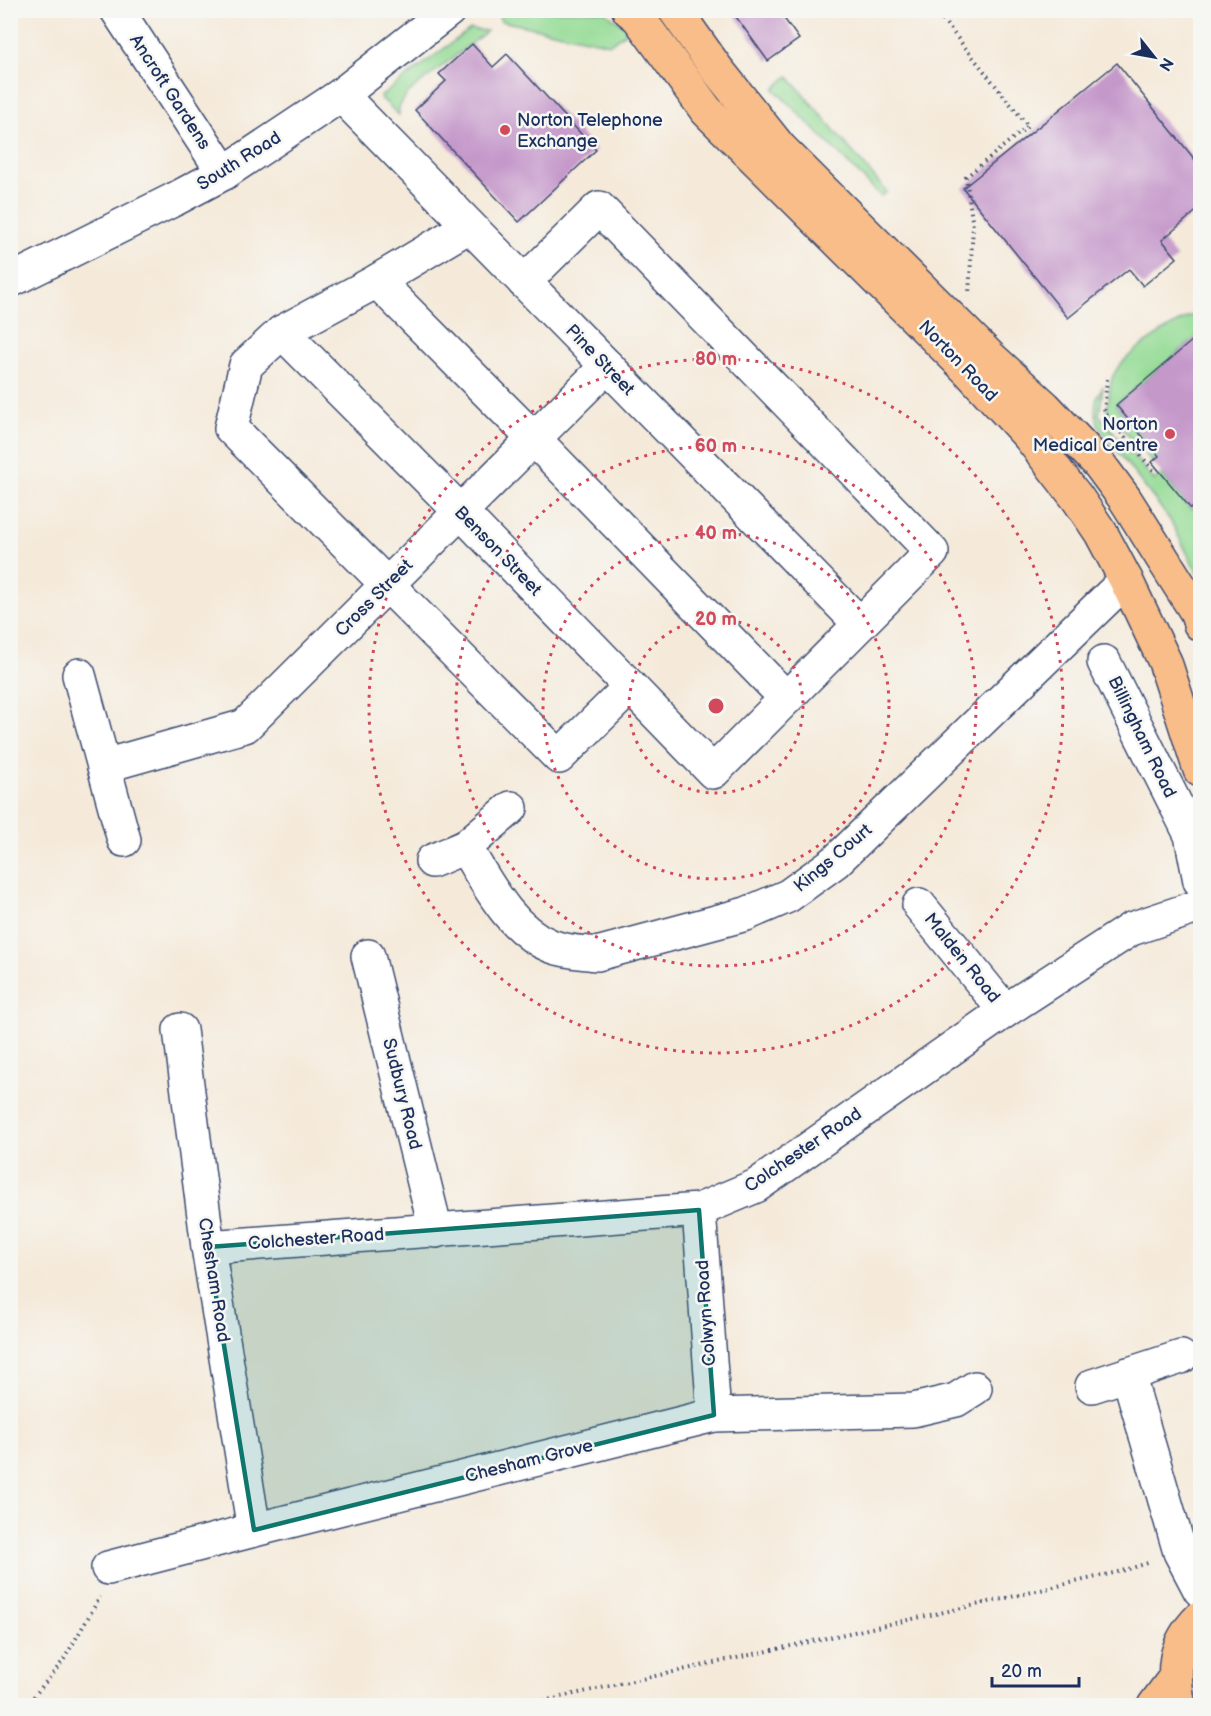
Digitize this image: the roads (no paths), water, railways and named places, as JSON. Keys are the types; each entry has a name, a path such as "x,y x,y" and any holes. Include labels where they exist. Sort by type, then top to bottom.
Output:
{"main road":[{"name":"Norton Road","path":"629,10 638,17 706,110 970,372 1029,435 1083,506 1101,533 1166,662 1200,770"},
{"name":"Norton Road","path":"675,10 716,68 780,148 990,357 1046,407 1099,464 1129,505 1197,613 1200,624"},
{"path":"1154,1706 1176,1692 1178,1652 1191,1628 1200,1618"}],"street":[{"name":"Ancroft Gardens","path":"117,10 224,173"},
{"name":"South Road","path":"10,281 175,200 224,173 341,95 449,10"},
{"name":"Pine Street","path":"341,95 860,624"},
{"path":"377,281 786,698 932,552 598,208 524,282"},
{"path":"469,226 377,281 282,332 246,365 231,428 559,757 630,687"},
{"name":"Benson Street","path":"282,332 713,771 786,698"},
{"name":"Cross Street","path":"104,766 245,726 607,366"},
{"name":"Kings Court","path":"465,847 492,890 528,934 552,946 574,952 597,954 747,914 788,896 835,862 1126,580"},
{"name":"Billingham Road","path":"1104,662 1191,835 1200,881"},
{"path":"79,675 124,840"},
{"path":"432,861 465,847 511,808"},
{"name":"Malden Road","path":"919,905 1005,1011"},
{"name":"Colchester Road","path":"207,1247 699,1210 756,1186 1005,1011 1131,929 1200,906"},
{"name":"Sudbury Road","path":"368,956 436,1231"},
{"name":"Chesham Road","path":"180,1030 207,1247 254,1530"},
{"name":"Colwyn Road","path":"699,1210 714,1415"},
{"path":"1092,1386 1181,1357"},
{"path":"1128,1374 1180,1552 1200,1590"},
{"name":"Chesham Grove","path":"108,1568 714,1415 913,1410 963,1402"}],"place":[{"name":"Norton Telephone Exchange","path":"505,130"},
{"name":"Norton Medical Centre","path":"1170,434"}]}
